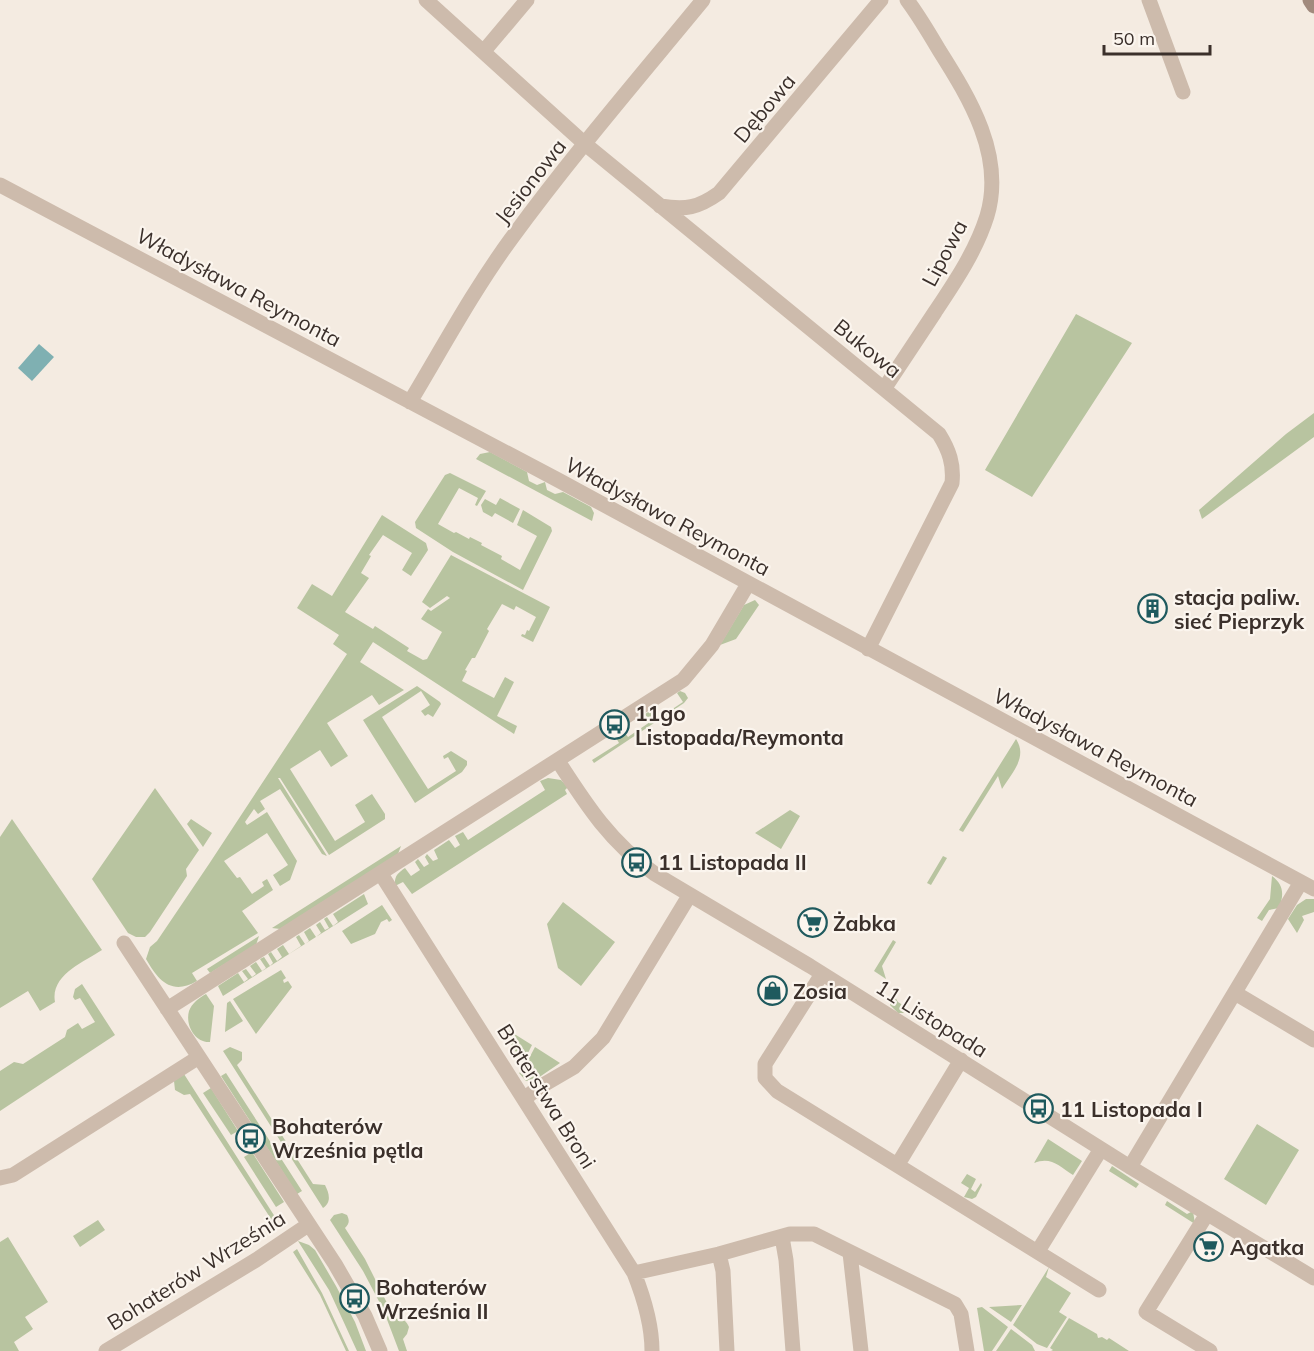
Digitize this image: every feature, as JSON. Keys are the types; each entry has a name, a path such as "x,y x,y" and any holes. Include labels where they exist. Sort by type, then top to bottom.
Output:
{"main road":[{"path":"1310,0 1314,6"}],"street":[{"name":"Bukowa","path":"426,0 585,144 939,434 948,448 953,472 952,483 868,649"},
{"path":"484,51 527,0"},
{"name":"Jesionowa","path":"410,402 483,279 511,239 585,144 703,0"},
{"name":"Dębowa","path":"660,206 682,209 704,204 719,193 881,0"},
{"name":"Lipowa","path":"885,389 956,281 974,249 987,214 992,189 991,161 978,118 961,85 907,0"},
{"path":"1149,0 1182,92"},
{"name":"Władysława Reymonta","path":"0,185 410,402 1307,885"},
{"path":"167,1009 683,680 712,645 748,584"},
{"name":"11 Listopada","path":"558,761 598,822 637,862 1314,1278"},
{"name":"Braterstwa Broni","path":"381,874 634,1273 647,1311 652,1351"},
{"path":"1130,1167 1235,993 1307,885"},
{"path":"524,1099 574,1066 603,1038 689,896"},
{"name":"Bohaterów Września","path":"124,943 344,1278 365,1316 380,1351"},
{"path":"822,974 765,1064 765,1078 777,1091 1099,1290"},
{"path":"1235,993 1314,1040"},
{"path":"0,1178 13,1175 198,1057"},
{"path":"898,1164 960,1060"},
{"path":"1038,1251 1101,1149"},
{"path":"1207,1214 1146,1312 1210,1351"},
{"name":"Bohaterów Września","path":"106,1351 256,1260 308,1225"},
{"path":"634,1273 798,1233 814,1234 955,1305 961,1314 967,1351"},
{"path":"782,1237 793,1351"},
{"path":"850,1253 861,1351"},
{"path":"719,1254 723,1271 727,1351"}],"green space":[{"path":"1076,314 1132,343 1032,497 985,470"},
{"path":"1314,413 1314,437 1202,519 1199,510 1286,434"},
{"path":"490,452 527,472 529,481 537,485 545,482 547,490 555,494 563,492 591,507 594,513 592,521 476,459 480,454"},
{"path":"450,473 486,491 477,506 475,505 478,498 459,488 438,524 454,533 482,543 481,545 502,556 501,559 520,570 537,536 517,525 523,510 551,527 552,531 523,590 453,552 416,528 415,522 445,475"},
{"path":"500,498 520,509 513,523 495,513 492,517 483,512 481,505 485,499 496,505"},
{"path":"382,515 426,543 428,550 411,576 402,570 412,553 383,535 369,555 371,556 361,573 369,578 345,612 373,629 375,626 409,648 407,651 423,660 427,659 442,632 421,619 428,609 431,611 450,598 447,596 430,608 422,602 451,555 550,607 533,642 521,636 525,635 527,630 529,631 536,617 516,606 514,610 502,604 487,629 489,631 475,658 472,658 465,670 467,671 462,681 494,698 505,677 514,682 497,716 517,726 514,734 373,642 360,662 404,690 379,705 372,695 327,723 348,756 331,767 320,750 290,769 335,841 365,822 355,805 372,794 385,814 385,819 329,855 278,778 327,856 322,854 280,789 260,801 265,809 258,814 254,809 245,822 247,825 267,812 297,861 290,880 280,886 273,875 288,865 267,833 224,861 237,878 240,877 252,894 264,886 262,882 267,879 273,890 242,911 258,933 192,973 197,981 180,987 166,984 146,959 150,947 157,941 209,864 347,654 333,644 339,635 297,608 312,584 332,596"},
{"path":"755,600 759,605 736,639 720,645 744,605"},
{"path":"417,686 440,702 433,717 428,714 425,716 421,711 430,705 421,691 382,717 428,789 456,771 448,757 444,759 443,756 451,751 467,761 467,765 462,772 415,803 363,720"},
{"path":"680,691 688,698 684,703 594,763 592,760 619,743 614,734 622,729 628,737 650,722 645,714 650,711 656,720 683,702 677,693"},
{"path":"1016,739 1020,752 1014,771 1002,789 998,776 963,832 959,830"},
{"path":"548,778 561,780 568,787 565,790 567,794 412,894 403,882 395,886 397,875 405,868 411,876 420,870 415,862 418,859 424,867 429,864 425,857 427,854 433,861 438,859 434,850 449,840 455,848 460,845 455,836 463,832 468,840 545,790 540,781"},
{"path":"155,788 199,850 186,869 187,876 150,932 145,937 136,937 128,933 92,879"},
{"path":"790,810 800,816 781,849 755,833"},
{"path":"12,819 102,950 70,970 58,984 55,1002 40,1011 28,991 0,1008 0,837"},
{"path":"191,819 212,833 203,847 187,824"},
{"path":"401,846 398,854 280,929 272,928"},
{"path":"943,856 947,858 931,885 927,883"},
{"path":"1272,876 1281,887 1282,899 1279,908 1269,910 1262,921 1257,918 1270,899"},
{"path":"364,894 368,904 316,937 321,933 316,925 320,922 325,930 329,928 324,919 327,917 333,926 338,922 333,914"},
{"path":"1306,899 1314,899 1314,912 1302,916 1304,920 1297,933 1288,919 1297,905"},
{"path":"563,902 615,942 581,986 558,968 547,924"},
{"path":"382,905 392,920 389,922 387,919 381,922 375,934 351,944 342,931"},
{"path":"310,928 316,937 305,944 309,941 304,932"},
{"path":"299,935 305,944 223,996 218,986 238,973 244,982 248,979 242,971 246,969 252,977 256,974 250,966 256,962 262,971 266,968 260,959 264,957 270,966 273,963 268,954 271,952 277,961 282,957 277,949 283,945 289,954 301,946 296,937"},
{"path":"259,936 256,945 210,973 207,969"},
{"path":"893,940 896,942 882,966 886,979 874,971"},
{"path":"281,970 286,978 283,980 284,983 288,981 292,987 256,1034 233,999"},
{"path":"82,984 115,1035 0,1111 0,1071 14,1062 23,1064 65,1037 67,1030 78,1023 82,1029 95,1022 80,998 75,1000 73,997 75,989"},
{"path":"892,992 898,1002 909,1009 905,1013 898,1013 890,1005"},
{"path":"206,994 214,1006 210,1042 200,1040 192,1032 188,1022 192,1006"},
{"path":"230,1001 243,1021 225,1032 227,1003"},
{"path":"508,1030 532,1045 523,1063 504,1033"},
{"path":"230,1047 242,1052 242,1060 237,1065 313,1184 325,1185 329,1200 323,1208 223,1051"},
{"path":"535,1047 560,1063 538,1078 526,1081 519,1073 526,1068"},
{"path":"226,1073 302,1191 297,1194 221,1076"},
{"path":"184,1074 277,1220 273,1222 190,1094 184,1095 175,1090 174,1081"},
{"path":"211,1088 238,1131 231,1135 203,1093"},
{"path":"1257,1124 1299,1150 1266,1205 1224,1179"},
{"path":"1048,1139 1082,1161 1073,1175 1050,1161 1034,1163"},
{"path":"252,1152 284,1202 276,1207 244,1157"},
{"path":"1112,1166 1139,1184 1136,1188 1109,1171"},
{"path":"967,1174 976,1179 971,1189 975,1192 981,1183 982,1185 976,1197 972,1199 964,1197 969,1188 961,1183"},
{"path":"1167,1201 1187,1214 1193,1211 1195,1224 1165,1205"},
{"path":"342,1213 349,1219 345,1228 365,1259 395,1319 404,1320 409,1327 403,1339 407,1351 399,1351 383,1309 363,1271 330,1220 334,1215"},
{"path":"98,1220 105,1230 80,1247 73,1236"},
{"path":"8,1237 48,1302 25,1317 33,1329 14,1342 19,1351 0,1351 0,1242"},
{"path":"298,1241 315,1250 355,1322 366,1351 357,1351 329,1290"},
{"path":"297,1249 322,1293 349,1351 346,1351 320,1295 293,1252"},
{"path":"1049,1267 1046,1277 1071,1293 1059,1312 1067,1317 1047,1348 1037,1344 1013,1325"},
{"path":"1022,1305 1011,1322 989,1307"},
{"path":"982,1307 1008,1327 992,1351 984,1351 977,1308"},
{"path":"1069,1318 1097,1334 1098,1338 1102,1337 1107,1340 1109,1338 1129,1351 1051,1351 1053,1350 1050,1348"},
{"path":"1011,1329 1032,1345 1035,1351 996,1351"}],"water":[{"path":"39,344 54,357 32,381 18,368"}],"place":[{"name":"stacja paliw. sieć Pieprzyk","path":"1153,609"},
{"name":"11go Listopada/Reymonta","path":"614,725"},
{"name":"11 Listopada II","path":"637,862"},
{"name":"Żabka","path":"812,923"},
{"name":"Zosia","path":"772,991"},
{"name":"11 Listopada I","path":"1039,1109"},
{"name":"Bohaterów Września pętla","path":"251,1138"},
{"name":"Agatka","path":"1209,1247"},
{"name":"Bohaterów Września II","path":"355,1299"}]}
